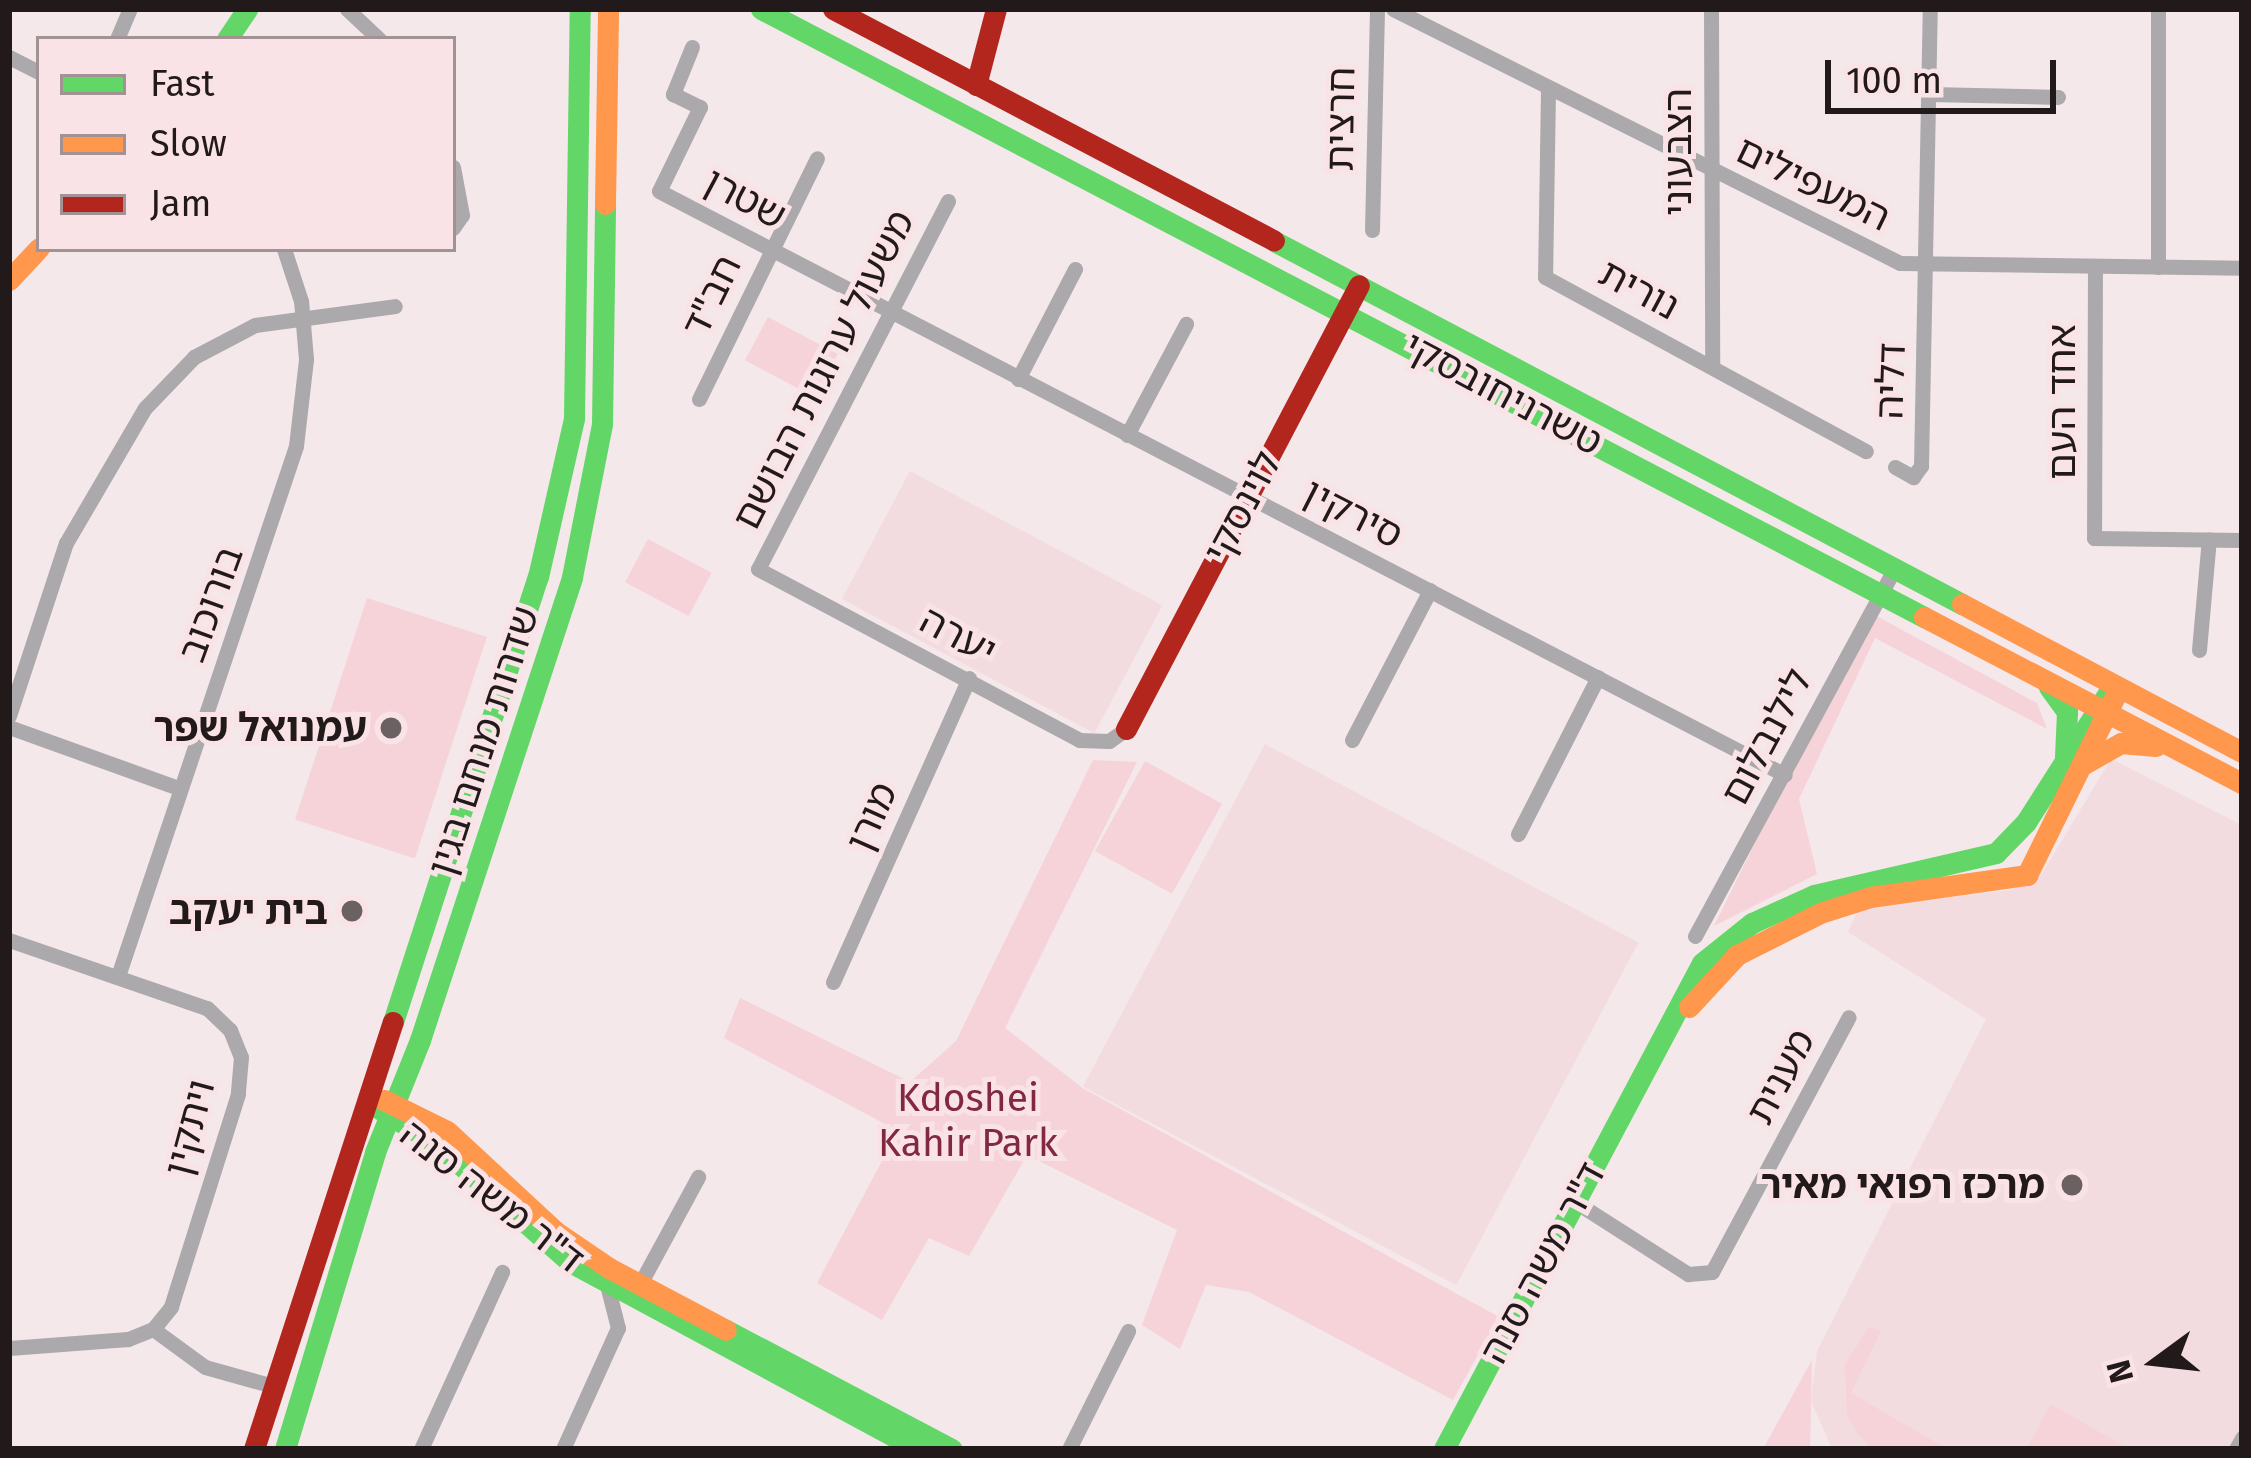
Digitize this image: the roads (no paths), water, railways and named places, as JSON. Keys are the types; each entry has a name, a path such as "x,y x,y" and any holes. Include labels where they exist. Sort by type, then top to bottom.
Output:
{"main road":[{"path":"229,36 247,9"},
{"name":"שדרות מנחם בגין","path":"254,1449 364,1096 538,577 574,418 580,9"},
{"name":"שדרות מנחם בגין","path":"285,1449 369,1168 417,1047 542,680 602,424 608,9"},
{"name":"טשרניחובסקי","path":"760,9 2242,783"},
{"name":"טשרניחובסקי","path":"833,9 2242,752"},
{"path":"976,85 996,9"},
{"path":"9,280 36,251"},
{"name":"לוינסקי","path":"1126,729 1359,285"},
{"path":"2039,676 2067,712 2073,760 2121,743 2180,751"},
{"name":"ד\"ר משה סנה","path":"1444,1449 1577,1203 1682,994 1718,948 1752,922 1841,885 1982,861 2026,822 2073,760 2116,686"},
{"name":"ד\"ר משה סנה","path":"1642,1077 1717,970 1784,927 1870,897 2027,875 2073,760"},
{"path":"369,1168 405,1141 440,1136 416,1094 417,1047"},
{"name":"ד\"ר משה סנה","path":"364,1096 440,1136 556,1232 640,1284 952,1449"},
{"name":"ד\"ר משה סנה","path":"440,1136 545,1244 607,1285 917,1449"}],"street":[{"path":"347,9 376,36"},
{"name":"חרצית","path":"1372,230 1377,9"},
{"name":"המעפילים","path":"1393,9 1900,263 2242,268"},
{"name":"הצבעוני","path":"1711,9 1712,368"},
{"path":"1929,265 1930,9"},
{"path":"2158,9 2158,267"},
{"name":"שטרן","path":"692,47 673,94 700,107 659,191 890,314"},
{"path":"9,57 36,71"},
{"name":"נורית","path":"1548,89 1545,277 1866,451"},
{"path":"1929,94 2058,97"},
{"name":"חב\"ד","path":"698,399 817,158"},
{"path":"456,182 462,215 456,224"},
{"name":"משעול ערוגות הבושם","path":"758,569 948,201"},
{"name":"בורוכוב","path":"119,973 296,446 302,316 285,252"},
{"name":"דליה","path":"1895,467 1913,477 1921,466 1929,265"},
{"name":"אחד העם","path":"2095,266 2094,538 2210,539"},
{"path":"1018,380 1076,269"},
{"path":"9,716 66,542 102,471 145,408 222,339 302,316 395,306"},
{"name":"סירקין","path":"890,314 1785,775"},
{"path":"1127,435 1186,324"},
{"path":"2199,650 2210,539 2242,540"},
{"name":"לילנבלום","path":"1695,936 1894,568"},
{"name":"יערה","path":"758,569 1079,740 1109,741 1126,729"},
{"path":"1352,740 1430,590"},
{"path":"1519,834 1598,676"},
{"name":"מורן","path":"833,982 969,678"},
{"path":"9,727 178,788"},
{"name":"ויתקין","path":"9,940 119,973 207,1008 230,1030 241,1058 238,1094 171,1307 153,1329"},
{"name":"מענית","path":"1577,1203 1688,1274 1712,1272 1849,1016"},
{"path":"640,1284 698,1177"},
{"path":"421,1449 502,1272"},
{"path":"563,1449 618,1328 607,1285"},
{"path":"618,1328 656,1310"},
{"path":"9,1348 128,1339 153,1329 205,1367 273,1385"},
{"path":"1069,1446 1128,1330"},
{"path":"2236,1449 2242,1438"}],"place":[{"name":"עמנואל שפר","path":"391,728"},
{"name":"בית יעקב","path":"352,911"},
{"name":"מרכז רפואי מאיר","path":"2072,1185"}],"park label":[{"name":"Kdoshei Kahir Park","path":"968,1122"}]}
